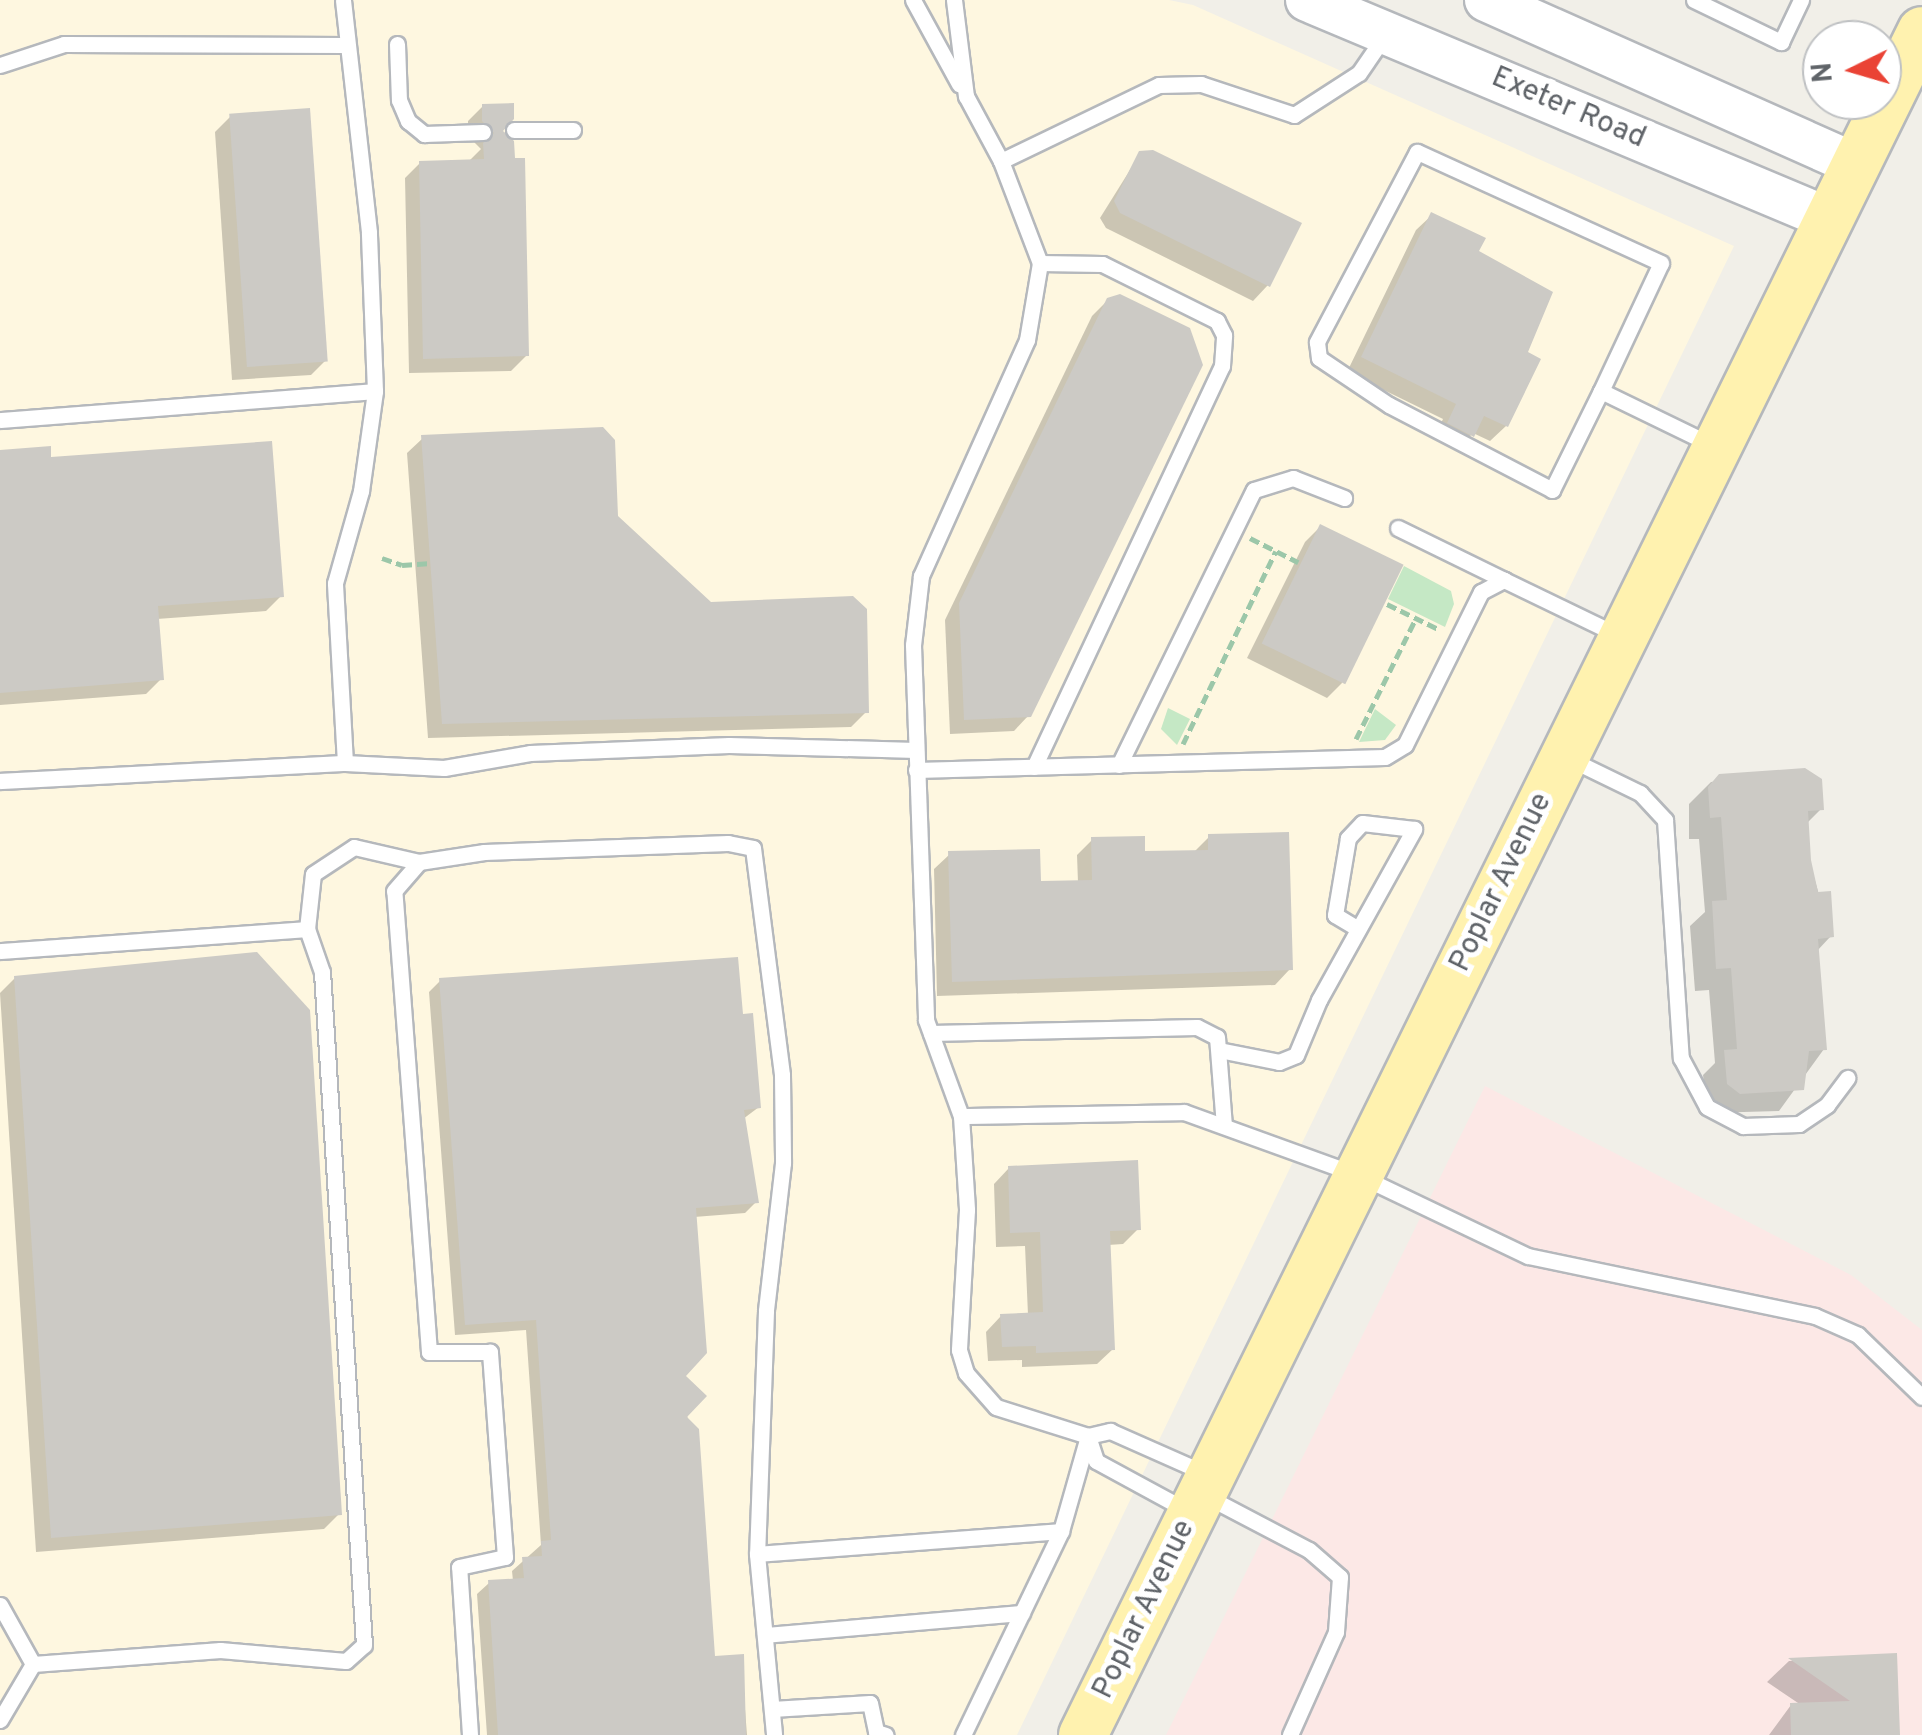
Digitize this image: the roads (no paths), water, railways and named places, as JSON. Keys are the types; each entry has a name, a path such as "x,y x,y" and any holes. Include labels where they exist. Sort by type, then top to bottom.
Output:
{"main road":[{"name":"Poplar Avenue","path":"1083,1735 1922,31"}],"street":[{"name":"Exeter Road","path":"1307,0 1828,218"},
{"path":"1486,0 1854,164"}],"lane":[{"path":"344,0 345,45 369,232 376,390 360,491 336,583 345,763"},
{"path":"912,0 1001,161 1040,263 1027,340 921,576 913,645 931,1033 961,1116 967,1210 958,1350 966,1373 996,1407 1088,1436 1110,1430 1201,1494 1310,1550 1340,1578 1336,1632 1290,1735"},
{"path":"954,0 966,96"},
{"path":"1694,0 1781,42 1801,0"},
{"path":"1001,161 1158,86 1202,84 1294,115 1359,73 1386,32"},
{"path":"0,65 64,44 345,45"},
{"path":"397,44 399,100 408,122 424,134 482,132"},
{"path":"514,130 573,130"},
{"path":"1417,152 1661,263 1601,391 1552,490 1389,406 1319,358 1317,342 1417,152"},
{"path":"1034,767 1222,366 1224,335 1218,321 1102,264 1040,263"},
{"path":"0,420 376,390"},
{"path":"1601,391 1715,447"},
{"path":"1120,765 1254,490 1293,478 1344,498"},
{"path":"1398,528 1622,637"},
{"path":"916,770 1385,757 1405,744 1481,592 1504,580"},
{"path":"0,781 345,763 444,768 530,753 729,744 916,750"},
{"path":"1564,756 1640,793 1664,820 1681,1058 1707,1106 1743,1126 1799,1124 1827,1106 1847,1078"},
{"path":"1219,1050 1279,1062 1296,1055 1358,929 1414,828 1362,823 1348,838 1335,914 1358,929"},
{"path":"33,1664 220,1650 346,1661 364,1645 322,972 306,930 313,874 354,847 418,862 484,852 728,843 753,848 782,1076 783,1163 766,1311 756,1554 774,1735"},
{"path":"418,862 394,891 429,1352 490,1352 506,1557 459,1567 470,1735"},
{"path":"0,951 306,930"},
{"path":"931,1033 1197,1027 1217,1038 1224,1126"},
{"path":"961,1116 1184,1112 1358,1174 1528,1256 1815,1316 1858,1335 1922,1397"},
{"path":"1088,1436 1096,1460 1201,1494"},
{"path":"963,1735 1061,1531 1088,1436"},
{"path":"756,1554 1061,1531"},
{"path":"0,1604 33,1664"},
{"path":"765,1635 1022,1614"},
{"path":"0,1720 33,1664"},
{"path":"772,1709 870,1703 876,1732 886,1735"}]}
